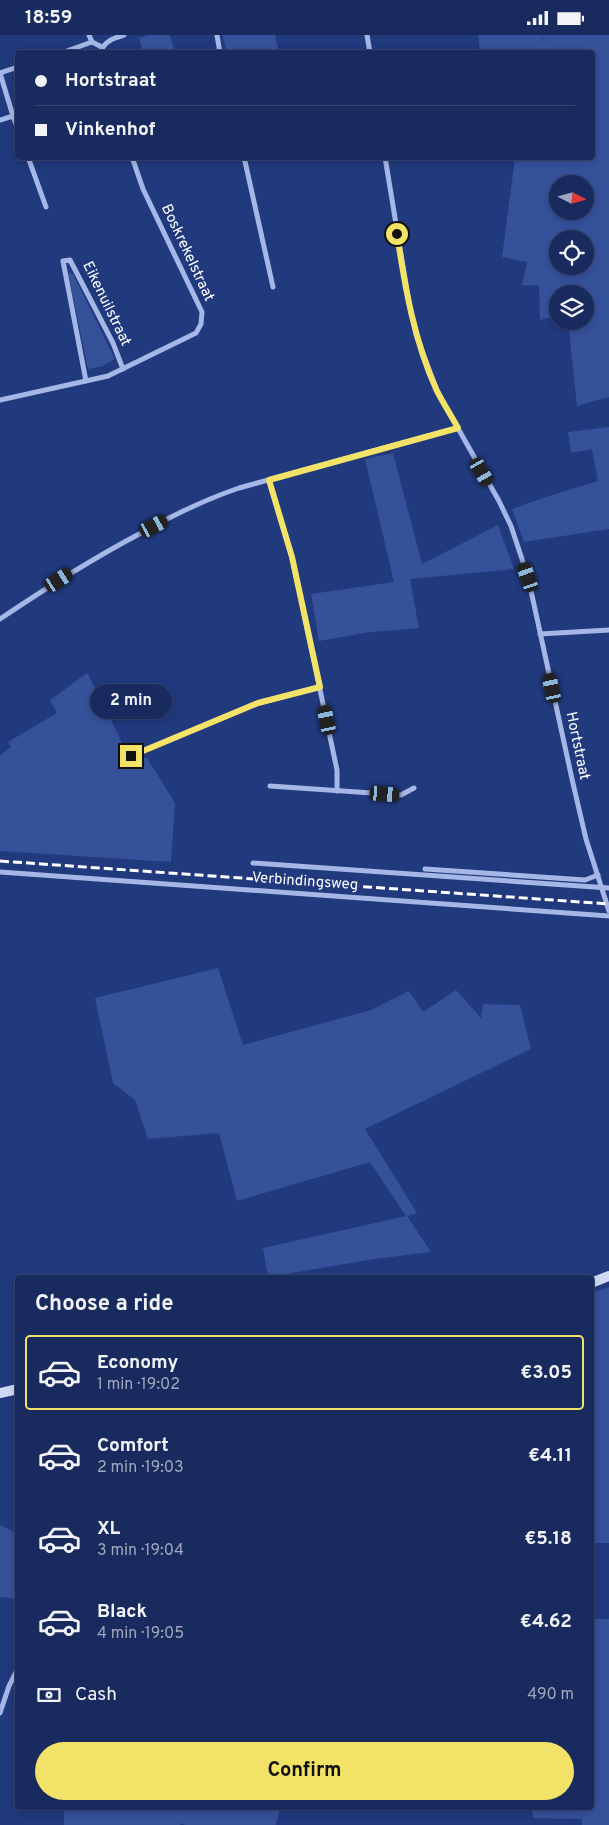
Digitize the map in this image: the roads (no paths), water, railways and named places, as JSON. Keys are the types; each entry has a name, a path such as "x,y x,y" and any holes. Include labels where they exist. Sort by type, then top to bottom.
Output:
{"street":[{"path":"89,35 92,42 101,50 110,40 124,35"},
{"path":"216,35 219,50"},
{"path":"367,35 370,50"},
{"path":"69,50 92,42"},
{"path":"0,120 15,115 0,72 15,68"},
{"path":"29,160 46,207"},
{"name":"Boskrekelstraat","path":"0,400 108,376 196,333 202,324 202,311 143,189 133,160"},
{"path":"245,160 274,287"},
{"name":"Hortstraat","path":"385,160 408,303 416,334 437,391 511,526 528,577 586,839 609,911"},
{"name":"Eikenuilstraat","path":"86,381 63,261 70,260 113,343 123,369"},
{"path":"0,619 73,571 211,497 458,428"},
{"path":"269,480 292,557 337,770 338,791"},
{"path":"540,634 609,630"},
{"path":"131,756 258,703 320,687"},
{"path":"270,786 401,795 414,789"},
{"path":"254,863 609,888"},
{"path":"425,869 585,881 598,875"},
{"name":"Verbindingsweg","path":"0,872 609,917"},
{"path":"594,1282 609,1276"},
{"path":"0,1393 15,1390"},
{"path":"0,1713 15,1674"}],"railway":[{"path":"0,861 609,904"}]}
